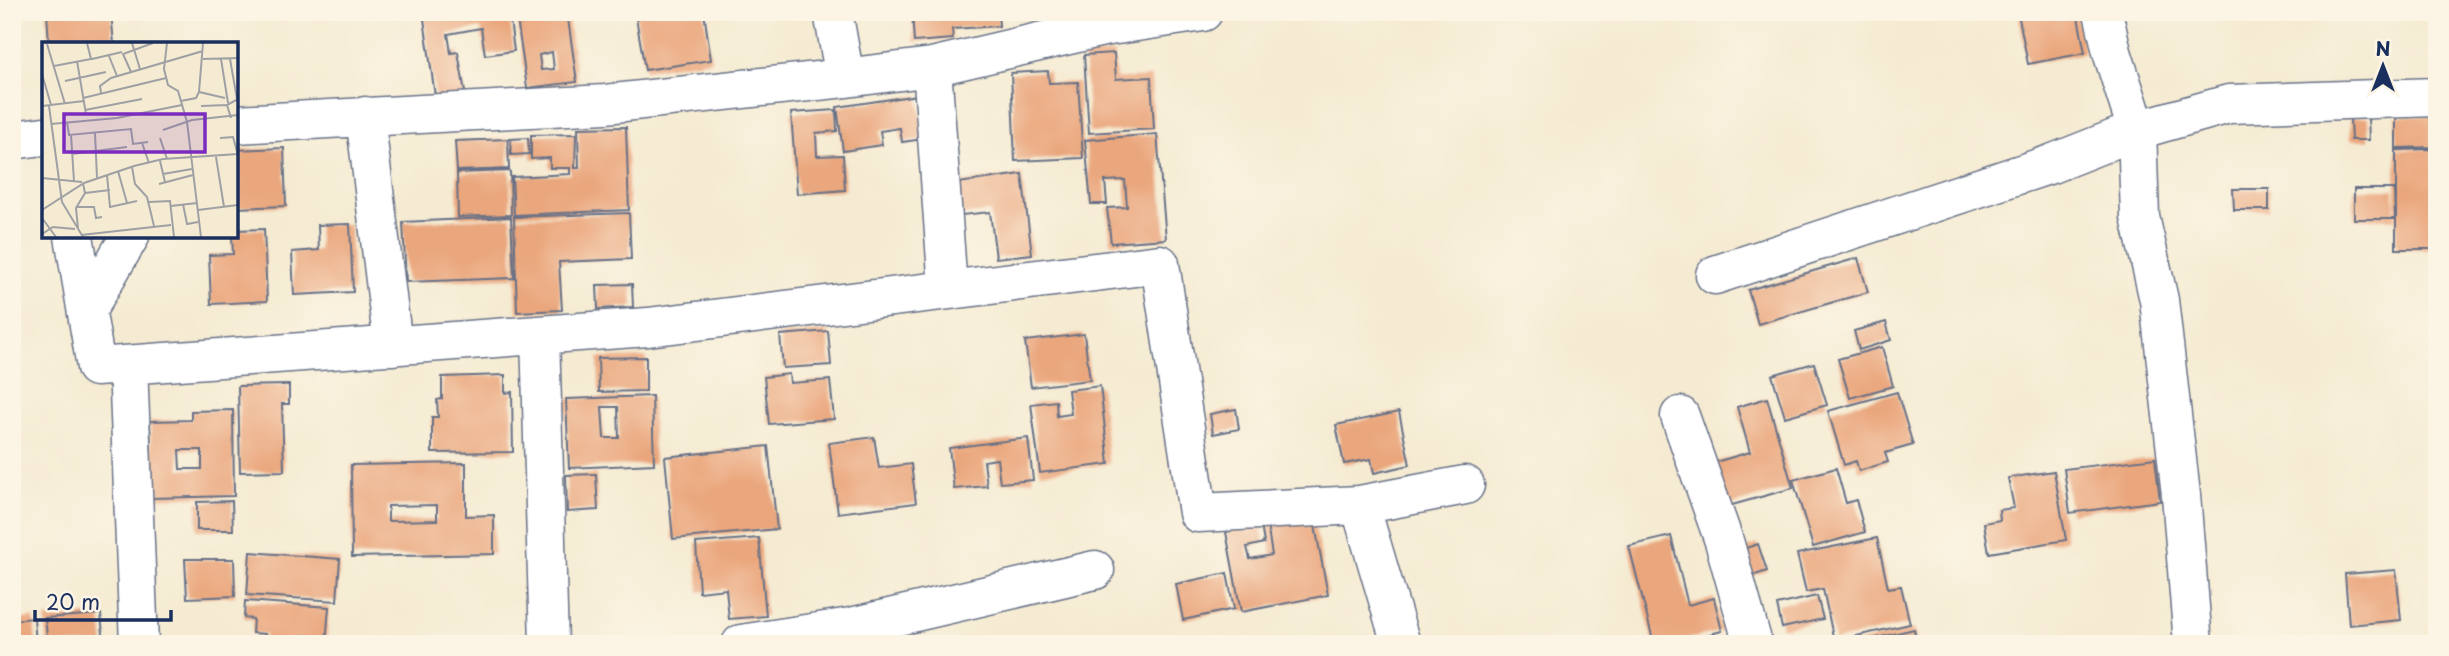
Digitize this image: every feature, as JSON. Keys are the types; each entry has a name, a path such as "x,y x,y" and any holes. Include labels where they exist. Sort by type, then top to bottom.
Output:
{"street":[{"path":"833,12 845,78"},
{"path":"238,124 605,104 845,78 932,67 1103,27 1203,12"},
{"path":"2104,12 2112,52 2137,130 2140,217 2159,300 2181,495 2193,644"},
{"path":"932,67 948,289"},
{"path":"1715,275 2051,164 2137,130 2229,104 2437,97"},
{"path":"365,116 393,346"},
{"path":"12,140 42,136"},
{"path":"74,238 96,367 648,327 1160,264 1198,513 1360,505 1465,485"},
{"path":"87,310 129,238"},
{"path":"540,335 548,644"},
{"path":"128,365 139,644"},
{"path":"1679,416 1724,541 1753,644"},
{"path":"1360,505 1401,644"},
{"path":"741,644 851,627 1095,570"}],"building":[{"path":"47,12 111,12 114,42 49,42"},
{"path":"423,12 509,12 514,51 485,55 481,28 448,34 451,53 458,52 466,98 436,103"},
{"path":"516,12 567,12 577,82 527,88","holes":["552,52 554,69 541,70 539,55"]},
{"path":"635,12 704,12 711,60 645,70"},
{"path":"912,12 998,12 999,26 952,29 953,39 914,42"},
{"path":"2077,12 2085,53 2028,64 2018,13"},
{"path":"1114,53 1116,79 1151,77 1154,129 1089,133 1084,55"},
{"path":"1048,71 1049,83 1078,82 1083,158 1015,161 1011,73"},
{"path":"918,95 924,139 902,142 900,128 880,131 882,145 843,151 837,107"},
{"path":"836,110 837,131 816,133 817,156 843,155 845,190 797,194 791,113"},
{"path":"2396,116 2437,116 2437,147 2396,148"},
{"path":"2368,117 2369,140 2351,140 2350,118"},
{"path":"626,127 629,210 514,215 512,177 570,174 570,168 550,168 550,158 531,159 531,135 576,134 575,168 579,168 578,128"},
{"path":"1157,134 1166,239 1111,243 1107,208 1127,207 1125,180 1105,181 1107,204 1091,204 1085,140"},
{"path":"528,138 529,154 511,155 511,139"},
{"path":"508,139 509,169 457,171 455,141"},
{"path":"284,148 286,206 238,208 238,150"},
{"path":"2433,149 2437,249 2396,249 2396,150"},
{"path":"510,171 511,215 458,217 457,173"},
{"path":"1022,174 1032,254 996,258 990,212 962,215 958,183"},
{"path":"2233,189 2269,189 2269,210 2234,210"},
{"path":"2354,189 2394,189 2395,219 2354,219"},
{"path":"629,213 631,259 559,262 562,310 517,312 514,217"},
{"path":"511,217 514,278 406,282 403,222"},
{"path":"350,224 353,292 294,295 292,252 319,250 318,225"},
{"path":"264,229 267,301 211,304 209,255 233,254 232,238 238,238 238,230"},
{"path":"1858,258 1868,292 1758,324 1748,290"},
{"path":"632,284 633,307 598,309 597,285"},
{"path":"1886,322 1891,340 1859,350 1854,331"},
{"path":"828,331 831,365 783,368 780,335"},
{"path":"1084,334 1090,380 1031,387 1025,341"},
{"path":"1882,347 1893,386 1850,398 1838,359"},
{"path":"646,357 646,391 599,392 598,358"},
{"path":"1814,363 1827,405 1785,417 1772,375"},
{"path":"789,374 790,383 830,380 834,419 769,424 764,377"},
{"path":"505,375 505,393 512,392 513,452 432,453 432,417 438,417 437,400 442,399 442,377"},
{"path":"289,385 289,404 282,404 284,471 240,472 238,386"},
{"path":"1100,386 1109,464 1040,473 1031,404 1056,401 1057,416 1071,414 1068,390"},
{"path":"1897,392 1913,445 1885,453 1888,462 1859,471 1856,461 1844,465 1828,411"},
{"path":"652,396 654,464 569,468 566,399","holes":["602,407 618,407 619,438 604,438"]},
{"path":"1767,398 1793,488 1725,507 1712,463 1750,452 1737,407"},
{"path":"1236,409 1239,429 1213,434 1210,414"},
{"path":"233,410 234,496 152,498 150,421 191,420 191,411","holes":["179,450 202,450 202,469 180,469"]},
{"path":"1399,412 1410,465 1374,473 1371,459 1344,464 1336,425"},
{"path":"874,437 879,468 911,464 916,503 838,513 829,443"},
{"path":"1028,438 1033,480 1000,483 997,459 984,461 987,486 954,489 949,448"},
{"path":"768,446 777,529 673,539 665,457"},
{"path":"2155,458 2160,501 2070,513 2064,469"},
{"path":"466,463 466,516 494,515 494,554 352,557 351,465","holes":["437,505 437,520 388,521 388,506"]},
{"path":"1836,468 1846,503 1856,500 1865,532 1813,547 1793,480"},
{"path":"2054,471 2066,540 1989,553 1984,523 2000,520 1999,510 2014,508 2008,478"},
{"path":"596,474 598,510 567,512 566,475"},
{"path":"232,501 233,530 197,530 197,502"},
{"path":"1313,515 1328,595 1241,612 1226,532 1261,525 1264,543 1247,547 1250,559 1272,555 1267,524"},
{"path":"1671,536 1688,605 1714,598 1722,631 1669,644 1654,644 1629,546"},
{"path":"759,538 766,616 729,619 726,589 699,592 696,543"},
{"path":"1877,538 1888,588 1901,586 1910,624 1834,641 1823,589 1806,592 1797,554"},
{"path":"1758,544 1767,571 1749,577 1740,550"},
{"path":"250,552 340,559 337,601 247,595"},
{"path":"185,559 234,559 235,596 187,598"},
{"path":"2396,570 2401,620 2349,625 2345,574"},
{"path":"1227,573 1234,609 1183,620 1176,584"},
{"path":"1817,596 1823,619 1782,628 1777,605"},
{"path":"245,601 329,607 326,644 264,644 265,634 252,633 253,619 244,618"},
{"path":"101,614 104,644 48,644 45,618"},
{"path":"34,618 36,644 12,644 12,620"},
{"path":"1914,629 1917,644 1856,644 1856,643"}]}
